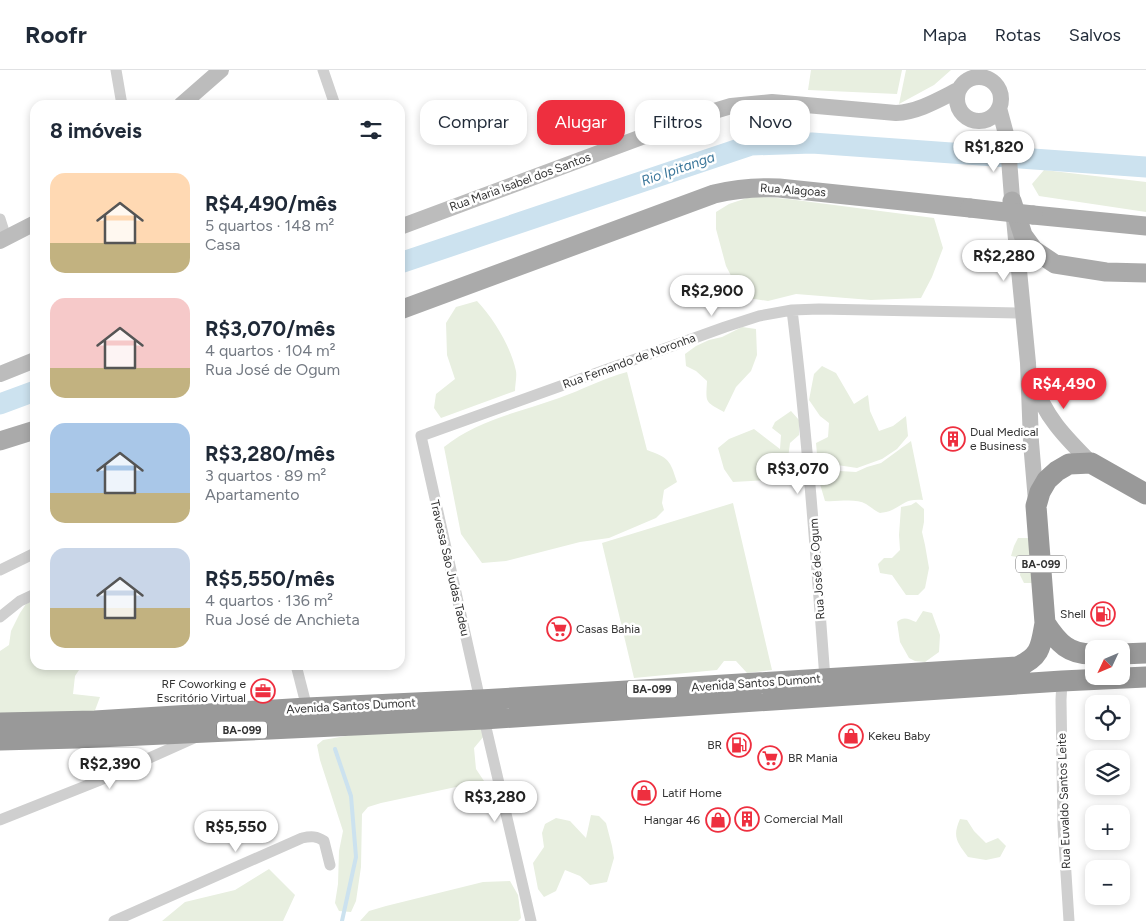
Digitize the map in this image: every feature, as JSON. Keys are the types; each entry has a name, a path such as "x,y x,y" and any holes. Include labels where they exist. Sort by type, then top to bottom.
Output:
{"highway":[{"name":"Avenida Santos Dumont","path":"0,740 207,732 825,679 1017,667 1028,662 1037,654 1042,642 1045,623 1036,506 1038,498 1044,485 1057,471 1070,464 1091,463"},
{"path":"1091,463 1146,494"},
{"path":"1045,623 1060,644 1085,654"},
{"path":"1130,654 1146,653"},
{"name":"Avenida Santos Dumont","path":"0,723 95,721 307,708 482,709 1146,677"}],"main road":[{"name":"Rua Alagoas","path":"405,308 714,194 756,187 1146,226"},
{"path":"1012,199 1023,235 1034,250 1056,264 1106,272 1146,273"},
{"path":"0,440 30,431"}],"street":[{"path":"116,70 121,100"},
{"path":"187,100 220,70"},
{"path":"323,70 333,100"},
{"path":"982,121 989,119 999,108 1001,102 999,90 1002,70"},
{"path":"999,90 995,84 984,78 978,77 966,80 957,96 957,102 962,113 968,118 994,125 1007,140"},
{"name":"Rua Maria Isabel dos Santos","path":"405,225 701,115 731,106 772,102 906,113 930,104 966,80"},
{"path":"999,108 1007,140 1028,363 1036,506"},
{"path":"0,219 3,239 30,226"},
{"name":"Rua Fernando de Noronha","path":"421,436 759,316 792,310 819,308 1023,313"},
{"name":"Rua José de Ogum","path":"792,310 813,516 825,679"},
{"path":"0,374 30,362"},
{"path":"1028,363 1035,387 1056,426 1068,441 1091,463"},
{"name":"Travessa São Judas Tadeu","path":"421,436 532,921"},
{"path":"0,570 30,555"},
{"path":"0,617 20,601 30,596"},
{"path":"297,670 307,708"},
{"name":"Rua Euvaldo Santos Leite","path":"1062,681 1062,826 1069,921"},
{"path":"0,820 98,781 207,732"},
{"path":"114,921 302,838 318,837 324,841 330,865"}],"green space":[{"path":"811,70 902,70 897,94 808,90"},
{"path":"906,70 951,70 934,85 899,104"},
{"path":"1044,170 1146,182 1146,212 1039,196 1032,184"},
{"path":"753,196 934,218 943,248 932,277 921,298 871,300 796,294 768,301 742,297 726,266 716,229 716,212 729,204"},
{"path":"477,301 490,316 510,352 516,371 515,391 441,418 434,408 436,394 455,379 447,355 446,323 456,307"},
{"path":"742,327 756,329 757,355 751,371 736,387 724,412 708,401 706,394 707,381 696,371 686,366 685,354 696,346 722,337"},
{"path":"822,366 836,373 854,404 868,395 870,411 879,431 893,426 906,416 908,436 897,449 882,459 857,468 824,463 817,454 816,443 828,437 829,423 820,416 809,400 814,374"},
{"path":"627,372 647,450 660,455 668,461 677,482 664,490 662,503 664,510 656,518 609,538 580,542 506,561 482,563 461,534 444,447 470,430 485,423"},
{"path":"791,411 799,420 799,435 790,443 787,466 768,480 733,482 724,469 718,448 729,439 754,429 780,449 781,435 772,428 775,422"},
{"path":"911,441 923,500 909,501 891,511 880,513 862,502 825,501 820,484 819,464 840,471 856,472 881,463"},
{"path":"916,502 924,509 922,532 929,568 925,588 918,595 906,595 892,575 880,573 878,564 884,558 892,558 900,550 901,507"},
{"path":"733,503 772,670 747,673 736,661 724,661 717,670 634,678 602,543"},
{"path":"1018,538 1032,538 1032,583 1024,583 1020,575 1022,564 1017,557 1011,556"},
{"path":"30,602 30,670 79,670 75,676 73,694 100,697 94,713 0,717 0,651 9,645 11,631 26,604"},
{"path":"923,611 932,613 940,635 939,652 925,662 909,658 900,642 897,622 908,619 916,622"},
{"path":"480,728 484,736 474,748 476,769 484,781 381,803 368,807 362,814 361,867 356,901 351,912 339,911 335,903 338,884 339,851 343,831 317,745 323,740 357,734"},
{"path":"591,815 599,816 606,823 612,846 614,858 607,882 590,885 580,876 565,870 556,891 544,897 538,889 533,863 544,847 542,833 545,824 556,818 570,821 586,838"},
{"path":"960,819 967,820 974,831 986,843 998,838 1006,846 1000,857 986,860 968,857 956,835"},
{"path":"269,869 295,895 283,921 162,921 185,902 235,890"},
{"path":"510,881 518,895 521,918 518,921 360,921 369,911 386,906 483,882"}],"waterway":[{"name":"Rio Ipitanga","path":"405,261 751,145 812,143 1146,167"},
{"name":"Rio Ipitanga","path":"0,404 30,393"},
{"path":"335,749 351,796 356,857 342,921"}],"place":[{"name":"Dual Medical e Business","path":"953,439"},
{"name":"Shell","path":"1103,614"},
{"name":"Casas Bahia","path":"559,629"},
{"name":"RF Coworking e Escritório Virtual","path":"263,691"},
{"name":"Kekeu Baby","path":"851,736"},
{"name":"BR","path":"739,745"},
{"name":"BR Mania","path":"770,758"},
{"name":"Latif Home","path":"644,793"},
{"name":"Comercial Mall","path":"747,819"},
{"name":"Hangar 46","path":"718,820"}]}
